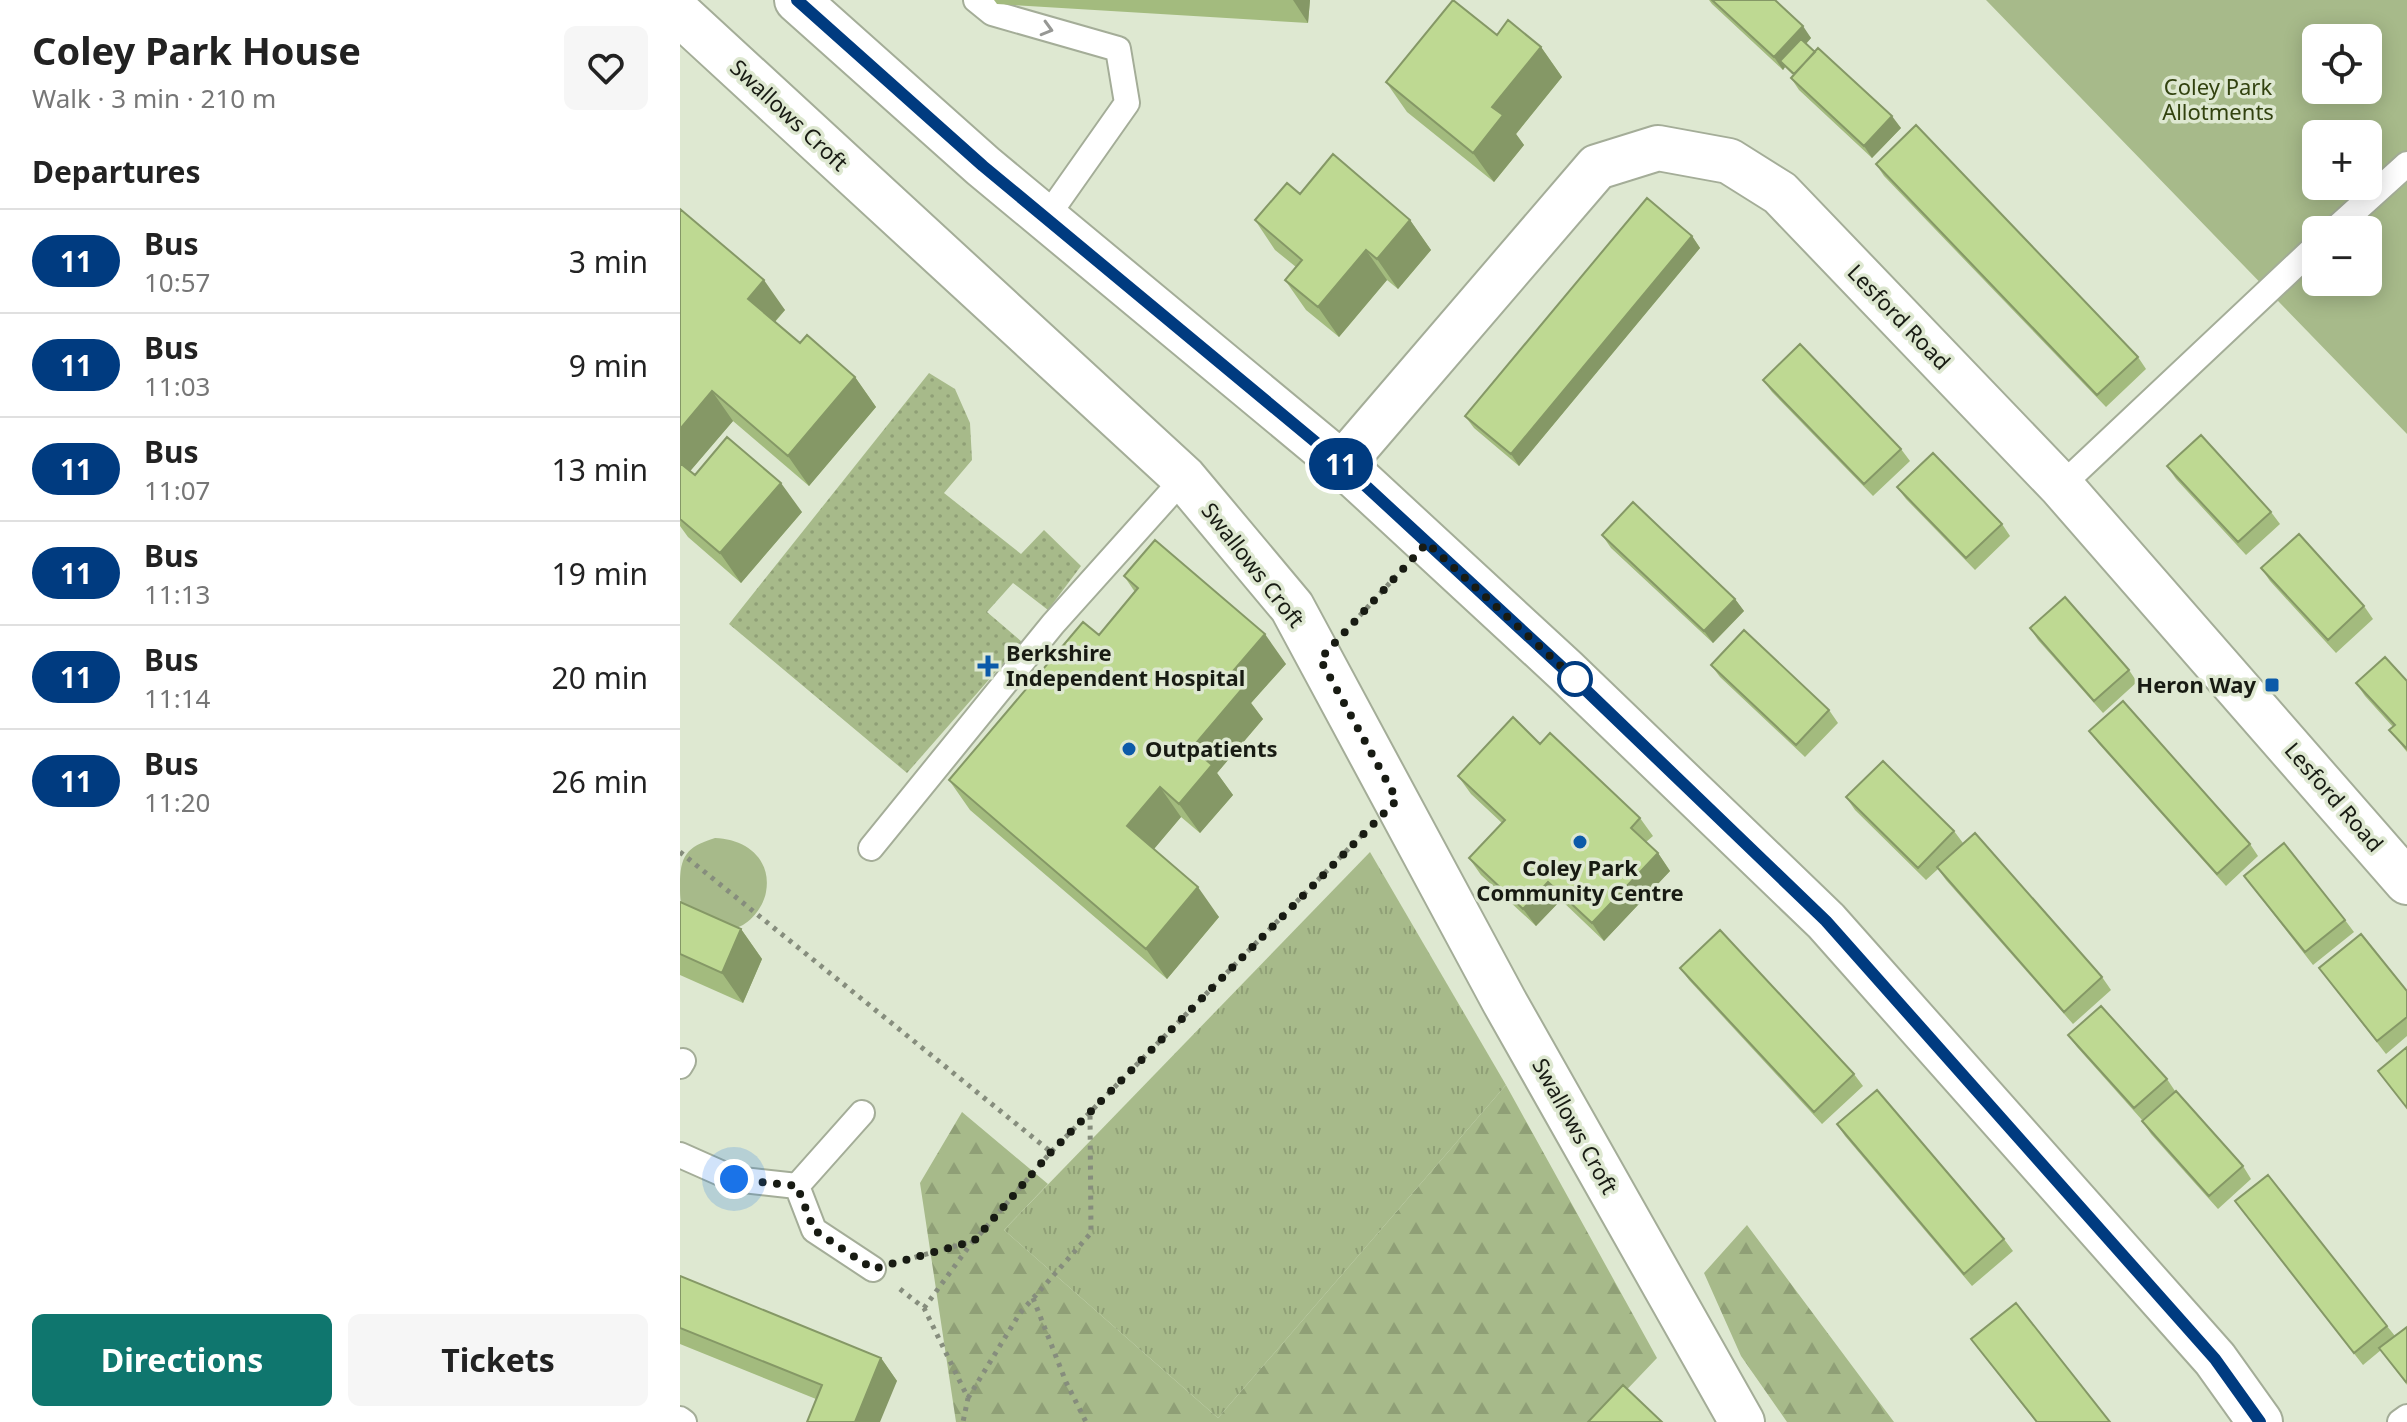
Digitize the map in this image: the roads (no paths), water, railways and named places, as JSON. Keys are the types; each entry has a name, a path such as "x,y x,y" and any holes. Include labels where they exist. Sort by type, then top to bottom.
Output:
{"street":[{"path":"797,0 983,166 1342,464 1565,670 1826,921 2215,1359 2260,1422"},
{"name":"Swallows Croft","path":"680,14 1184,478 1292,607 1504,1001 1742,1422"},
{"name":"Lesford Road","path":"1342,464 1597,167 1658,148 1729,161 1780,193 2061,486 2402,866"}],"lane":[{"path":"976,0 992,13 1118,49 1127,103 1046,218"},
{"path":"2349,216 2407,164"},
{"path":"2061,486 2302,259"},
{"path":"871,848 1053,624 1184,478"},
{"path":"797,1186 862,1113"},
{"path":"680,1155 734,1179 797,1186"},
{"path":"797,1186 814,1230 873,1269"},
{"path":"2400,1422 2407,1417"}],"place":[{"name":"Berkshire Independent Hospital","path":"988,666"},
{"name":"Heron Way","path":"2272,685"},
{"name":"Outpatients","path":"1129,749"},
{"name":"Coley Park Community Centre","path":"1580,842"}],"park label":[{"name":"Coley Park Allotments","path":"2218,100"}]}
